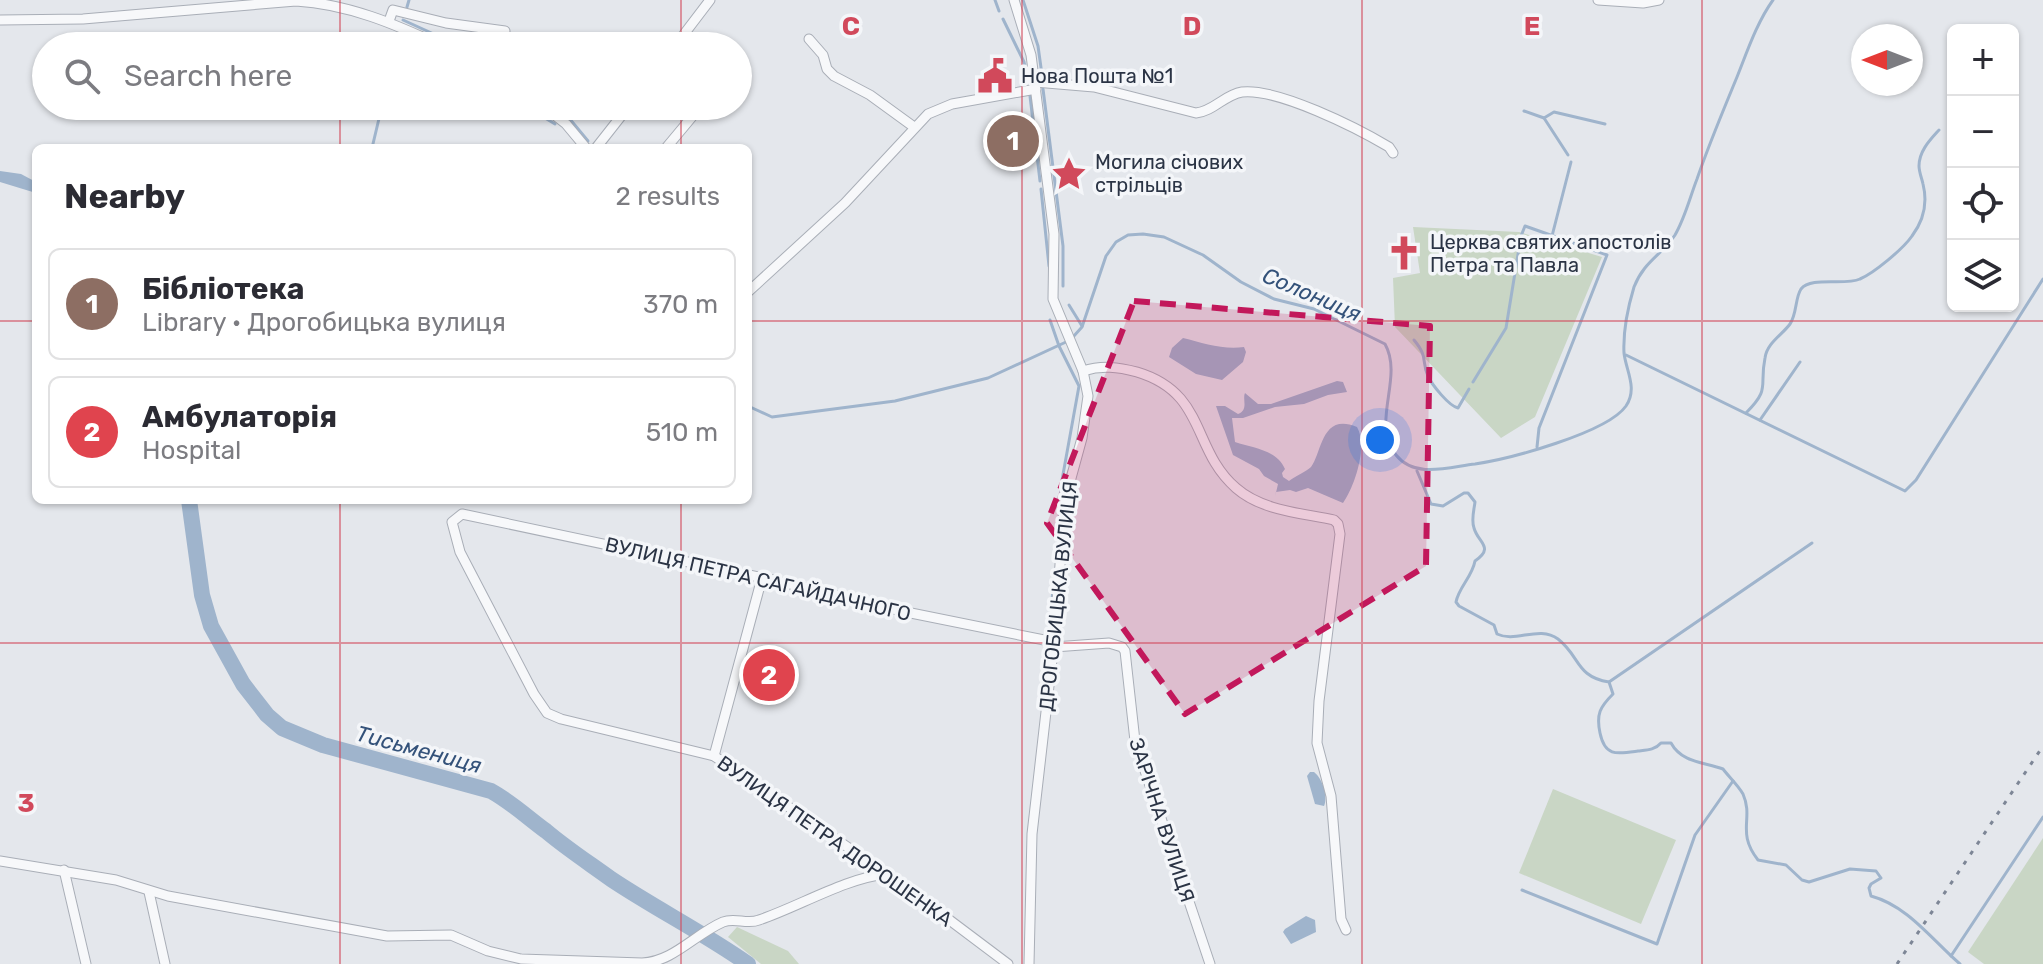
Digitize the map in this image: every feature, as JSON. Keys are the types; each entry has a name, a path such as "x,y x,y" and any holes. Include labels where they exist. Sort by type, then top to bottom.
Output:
{"street":[{"path":"686,32 710,0"},
{"name":"ДРОГОБИЦЬКА ВУЛИЦЯ","path":"1014,0 1026,32 1035,85 1054,234 1053,294 1056,312 1083,371 1088,408 1065,500 1054,644 1032,834 1029,964"},
{"path":"1598,0 1652,3 1659,0"},
{"path":"0,20 83,19 296,1 389,21 412,32"},
{"path":"389,21 393,10 446,23 505,31"},
{"path":"809,39 823,55 827,69 834,76 870,95 914,127"},
{"path":"752,286 845,203 928,114 942,107 1035,85 1094,87 1196,113 1233,95 1255,93 1334,117 1389,147 1393,153"},
{"path":"561,120 583,144"},
{"path":"599,144 618,120"},
{"path":"669,144 689,120"},
{"path":"1083,371 1115,367 1161,382 1188,407 1219,468 1236,488 1259,502 1334,520 1338,524 1340,534 1319,701 1317,743 1330,789 1341,919 1346,930"},
{"name":"ВУЛИЦЯ ПЕТРА САГАЙДАЧНОГО","path":"462,514 1054,644"},
{"name":"ВУЛИЦЯ ПЕТРА ДОРОШЕНКА","path":"462,514 452,522 456,543 547,713 714,756 886,874 1008,964"},
{"path":"714,756 762,578"},
{"name":"ЗАРІЧНА ВУЛИЦЯ","path":"1054,644 1109,643 1125,651 1138,753 1210,964"},
{"path":"0,861 116,880 149,892 387,936 451,935 488,951 521,959 642,963 660,960 728,920 761,920 836,889 886,874"},
{"path":"64,870 86,964"},
{"path":"149,892 165,964"}],"highlighted area":[{"path":"1134,301 1430,326 1426,566 1185,714 1047,523"}],"green space":[{"path":"1413,227 1519,232 1602,257 1535,417 1501,438 1395,327 1393,278 1420,273"},
{"path":"1553,789 1676,840 1641,924 1519,873"},
{"path":"2043,838 2043,964 1984,964 1968,952"},
{"path":"737,927 788,951 799,964 761,964 728,937"}],"water":[{"path":"0,171 21,174 32,180 32,192 0,182"},
{"path":"1183,338 1221,347 1244,347 1243,362 1222,380 1196,374 1169,357 1172,348"},
{"path":"1337,381 1343,382 1347,392 1304,404 1275,407 1243,418 1232,418 1235,442 1276,458 1285,469 1283,477 1289,481 1311,467 1330,429 1345,424 1357,427 1361,444 1359,466 1343,503 1308,488 1296,492 1276,492 1278,484 1233,455 1216,406 1225,406 1238,414 1244,407 1245,393 1258,404 1271,404"},
{"path":"1314,772 1322,783 1324,806 1315,804 1307,776"},
{"path":"1306,916 1315,920 1316,932 1291,944 1283,932"}],"waterway":[{"path":"407,7 409,0"},
{"path":"995,0 999,11"},
{"path":"1023,0 1038,46 1042,75"},
{"name":"Солониця","path":"1073,337 1082,327 1106,256 1116,242 1128,235 1164,237 1203,255 1241,282 1274,299 1314,309 1385,344 1391,371 1386,429 1396,455 1413,467 1433,470 1490,461 1533,451 1599,426 1626,406 1631,393 1624,345 1634,287 1643,271 1679,228 1749,47 1773,0"},
{"path":"1003,19 1024,62 1028,79"},
{"path":"403,20 429,32"},
{"path":"1043,89 1063,246 1063,286"},
{"path":"1030,96 1040,181"},
{"path":"1524,111 1544,118 1568,155"},
{"path":"1544,118 1554,112 1605,124"},
{"path":"373,144 379,120"},
{"path":"548,120 555,124"},
{"path":"571,120 588,141"},
{"path":"1746,413 1759,398 1763,387 1766,353 1792,320 1801,289 1812,283 1860,279 1895,254 1916,230 1925,205 1919,161 1939,130"},
{"path":"1552,236 1571,162"},
{"path":"1041,189 1049,266"},
{"path":"1473,382 1506,328 1525,226 1607,255 1539,428 1537,447"},
{"path":"1626,355 1905,491 1916,480 2043,279"},
{"path":"1069,305 1082,326"},
{"path":"1050,320 1079,386 1062,480"},
{"path":"1414,340 1422,351 1430,380 1441,395 1458,408 1469,389"},
{"name":"Солониця","path":"752,408 772,417 895,401 988,378 1066,342"},
{"path":"1760,420 1800,362"},
{"path":"1417,471 1431,504 1443,506 1464,493 1468,493 1475,502 1473,525 1485,548 1475,561 1456,602 1494,625 1497,634 1512,637 1551,635 1565,646 1590,676 1609,682 1613,694 1599,716 1602,741 1609,750 1624,753 1671,743 1681,755 1723,769 1743,794 1747,811 1746,833 1758,860 1786,865 1802,880 1809,882 1850,869 1876,871 1881,878 1871,884 1871,896 1897,907 1960,964"},
{"path":"1057,550 1061,490"},
{"name":"Тисьмениця","path":"190,504 202,595 211,626 243,684 267,715 282,728 323,745 491,791 611,879 748,964"},
{"path":"1609,682 1812,543"},
{"path":"1049,630 1055,570"},
{"path":"1522,890 1657,944 1695,835 1733,781"},
{"path":"1951,956 2043,817"}],"railway":[{"path":"1897,964 2043,746"}],"place":[{"name":"Нова Пошта №1","path":"995,76"},
{"name":"Бібліотека","path":"1013,141"},
{"name":"Могила січових стрільців","path":"1069,174"},
{"name":"Церква святих апостолів Петра та Павла","path":"1404,253"},
{"name":"Амбулаторія","path":"769,675"}]}
